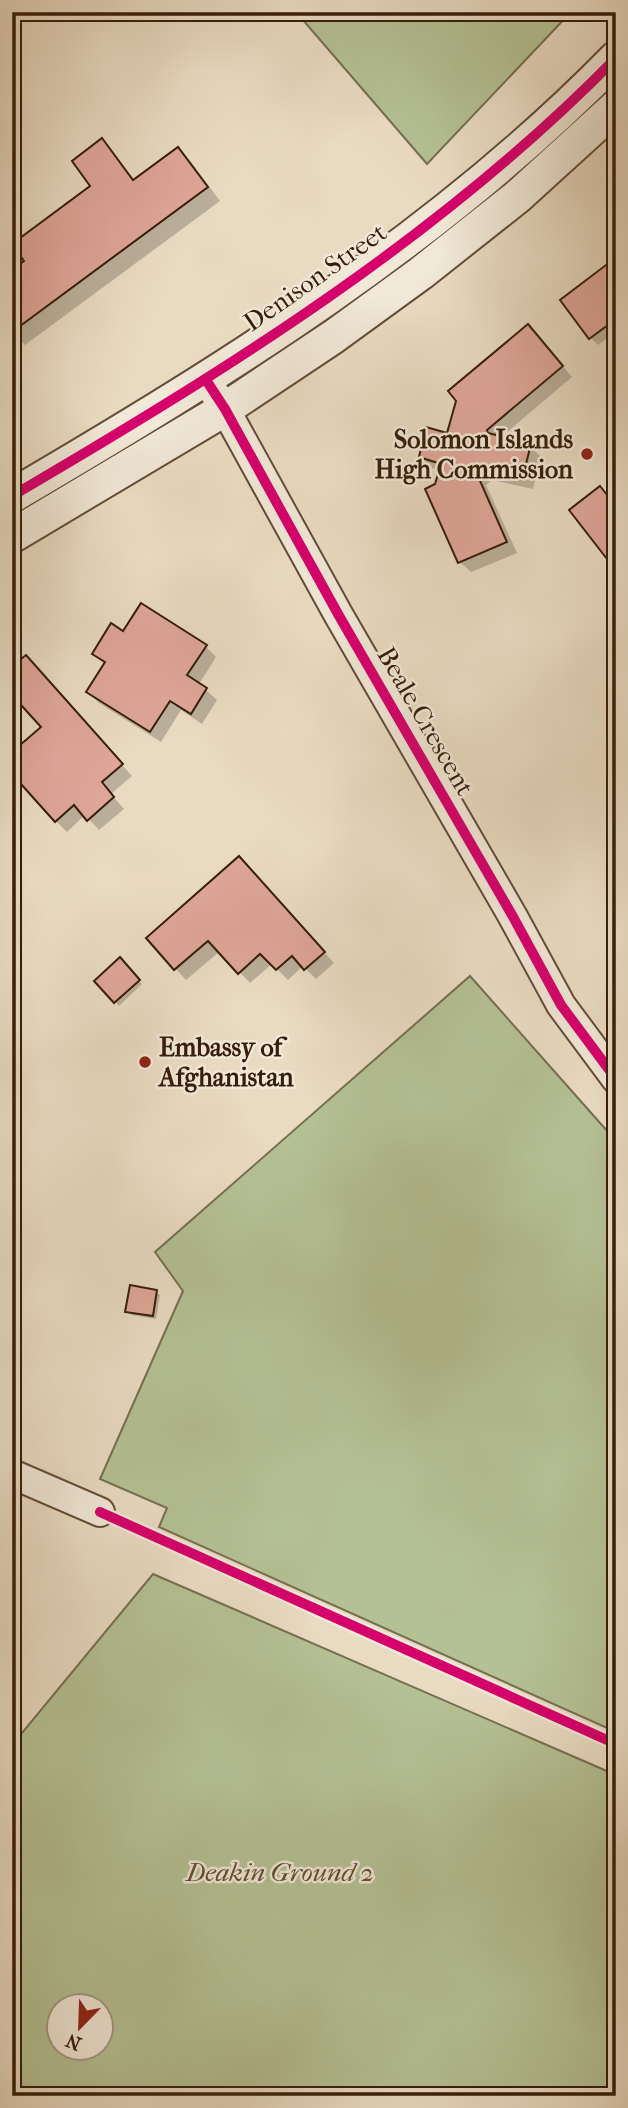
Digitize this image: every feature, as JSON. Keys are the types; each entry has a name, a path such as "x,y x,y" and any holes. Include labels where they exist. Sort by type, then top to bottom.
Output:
{"street":[{"name":"Denison Street","path":"12,496 206,380 313,308 495,171 572,103 616,58"},
{"path":"12,536 225,409 333,337 421,273 517,197 616,107"},
{"name":"Beale Crescent","path":"206,380 225,409 338,614 561,1005 616,1079"},
{"path":"12,1474 100,1513"}],"green space":[{"path":"296,12 571,12 427,164"},
{"path":"470,976 616,1141 616,1732 159,1527 167,1508 100,1479 183,1291 155,1252"},
{"name":"Deakin Ground 2","path":"153,1574 616,1775 616,2096 12,2096 12,1745"}],"building":[{"path":"102,138 133,180 178,147 208,187 12,332 12,270 24,261 12,244 90,186 72,161"},
{"path":"610,262 616,269 616,319 589,339 560,300"},
{"path":"528,324 563,366 487,430 488,433 531,444 522,480 481,470 477,474 507,542 458,563 425,489 435,484 441,464 419,457 426,427 447,433 456,401 448,391"},
{"path":"600,486 616,506 616,553 607,559 569,510"},
{"path":"141,603 207,645 187,675 207,688 191,714 170,701 150,732 86,692 105,662 92,654 111,623 123,631"},
{"path":"26,655 123,764 102,782 114,797 87,821 74,805 55,822 12,774 12,752 41,727 12,695 12,666"},
{"path":"239,856 325,952 304,970 292,956 276,970 260,954 238,974 208,941 174,970 146,938"},
{"path":"120,957 140,980 114,1003 94,981"},
{"path":"130,1285 157,1290 153,1316 125,1312"}],"cycle path":[{"path":"12,496 251,349 405,242 549,123 616,58"},
{"path":"206,380 225,409 338,614 561,1005 616,1079"},
{"path":"100,1512 616,1744"}],"place":[{"name":"Solomon Islands High Commission","path":"587,454"},
{"name":"Embassy of Afghanistan","path":"145,1062"}]}
